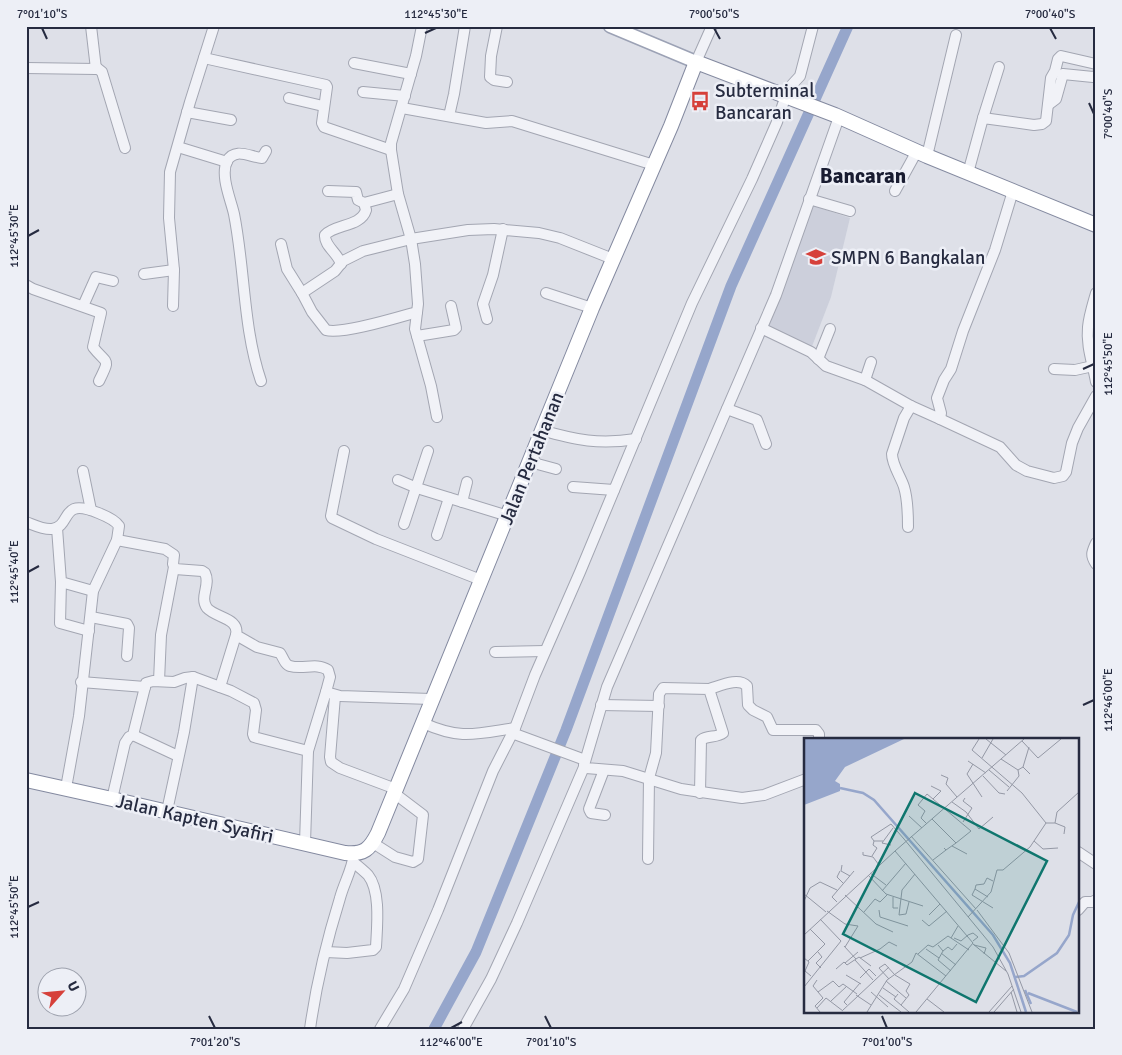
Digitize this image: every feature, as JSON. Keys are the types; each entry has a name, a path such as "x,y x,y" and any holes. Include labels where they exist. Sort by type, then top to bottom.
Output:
{"highway":[{"path":"696,62 837,116 968,173 1096,224"},
{"name":"Jalan Pertahanan","path":"361,853 395,791 431,699 530,462 541,430 696,62"},
{"name":"Jalan Kapten Syafiri","path":"26,780 305,843 361,853"}],"main road":[{"path":"610,26 696,62"}],"street":[{"path":"91,26 97,68"},
{"path":"173,306 174,270 169,218 170,172 214,26"},
{"path":"422,26 402,108 391,143 391,150 398,194 411,239 417,282 418,304 415,326 437,417"},
{"path":"449,116 465,26"},
{"path":"497,26 492,48 490,77 494,80 507,82"},
{"path":"696,62 712,26"},
{"path":"380,1029 404,989 438,910 493,771 514,730 545,651 692,303 752,179 788,97 788,89 800,76 814,26"},
{"path":"895,191 922,153 956,35"},
{"path":"983,118 1039,125 1046,121 1051,78 1059,57 1096,64"},
{"path":"204,58 326,85 322,123 324,127 391,150"},
{"path":"354,63 411,74"},
{"path":"968,173 998,67"},
{"path":"26,68 97,68 102,72 125,148"},
{"path":"1048,105 1056,99 1063,74 1093,78 1096,76"},
{"path":"362,92 405,96"},
{"path":"288,98 324,106"},
{"path":"402,108 486,124 512,121 654,164"},
{"path":"187,112 231,120"},
{"path":"462,1029 491,979 517,923 582,761 607,687 776,295 837,116"},
{"path":"178,147 227,162"},
{"path":"261,382 251,336 237,231 226,188 227,162 237,153 262,158 266,151"},
{"path":"328,191 355,192 358,200 364,203 398,194"},
{"path":"940,419 941,413 937,398 944,380 951,369 962,331 995,250 1013,191"},
{"path":"809,199 850,211"},
{"path":"341,264 337,255 324,240 325,235 332,230 347,226 362,217 366,210 364,203"},
{"path":"487,319 483,304 493,275 503,229"},
{"path":"302,293 335,271 348,258 371,248 411,239 468,230 503,229 539,233 560,238 613,259"},
{"path":"281,244 288,268 312,312 326,330 350,328 417,312"},
{"path":"144,274 174,270"},
{"path":"83,306 96,278 113,281"},
{"path":"26,285 99,311 101,314 93,347 106,360 107,365 99,381"},
{"path":"546,293 592,308"},
{"path":"1096,293 1088,327 1092,336 1090,356 1096,382"},
{"path":"417,336 454,330 456,324 451,306"},
{"path":"762,328 811,352 826,366 865,380 911,406 1000,447 1016,465 1027,471 1054,478 1058,478 1066,472 1072,443 1096,396"},
{"path":"818,359 830,329"},
{"path":"865,380 871,362"},
{"path":"1054,369 1075,370 1093,366"},
{"path":"908,527 904,488 892,460 892,454 904,418 911,406"},
{"path":"727,409 757,420 766,444"},
{"path":"541,430 592,442 613,443 636,439"},
{"path":"344,451 332,518 376,539 481,580"},
{"path":"404,524 428,451"},
{"path":"530,462 556,469"},
{"path":"83,472 91,510"},
{"path":"398,480 417,488 508,516"},
{"path":"462,502 467,482"},
{"path":"573,487 614,490"},
{"path":"436,535 449,498"},
{"path":"26,522 45,529 57,528 64,523 73,509 77,508 91,510 117,522 119,532 93,591 78,716 66,788"},
{"path":"57,528 61,582 60,623 89,631"},
{"path":"117,540 165,549 174,555 174,567 161,635 159,681"},
{"path":"1096,543 1091,553 1096,564"},
{"path":"174,567 179,570 202,571 208,581 204,598 206,607 234,623 238,630 220,687"},
{"path":"61,582 93,591"},
{"path":"90,617 128,624 127,656"},
{"path":"236,635 257,647 280,653 290,666 319,666 325,668 330,674 331,762 340,768 395,791 423,815 418,859 413,862 361,853"},
{"path":"495,652 545,651"},
{"path":"167,811 193,677"},
{"path":"112,799 124,743 133,735 146,683 150,681 174,682 193,677 231,691 254,704 256,710 254,737 308,751"},
{"path":"81,682 145,687"},
{"path":"648,859 649,778 656,753 659,694 663,688 710,689 733,682 742,682 747,686 747,703 749,707 767,717 773,730 816,730 819,738"},
{"path":"700,793 701,740 722,733 710,689"},
{"path":"330,694 431,699"},
{"path":"305,843 308,751 330,694"},
{"path":"601,705 659,706"},
{"path":"423,723 440,730 468,735 514,730 546,746 604,770 623,771 700,793 742,798 764,795 804,780"},
{"path":"133,735 178,756"},
{"path":"604,770 589,810 591,813 605,815"},
{"path":"310,1029 340,897 361,853"},
{"path":"326,952 373,950 376,947 377,912 375,892 361,853"},
{"path":"1080,853 1096,864"},
{"path":"1080,907 1084,902 1096,900"}],"shaded area":[{"name":"SMPN 6 Bangkalan","path":"811,205 850,218 831,297 811,349 767,328"}],"waterway":[{"path":"434,1029 476,952 566,730 731,286 848,26"}],"place":[{"name":"Subterminal Bancaran","path":"700,101"},
{"name":"SMPN 6 Bangkalan","path":"816,257"}],"district":[{"name":"Bancaran","path":"863,176"}]}
